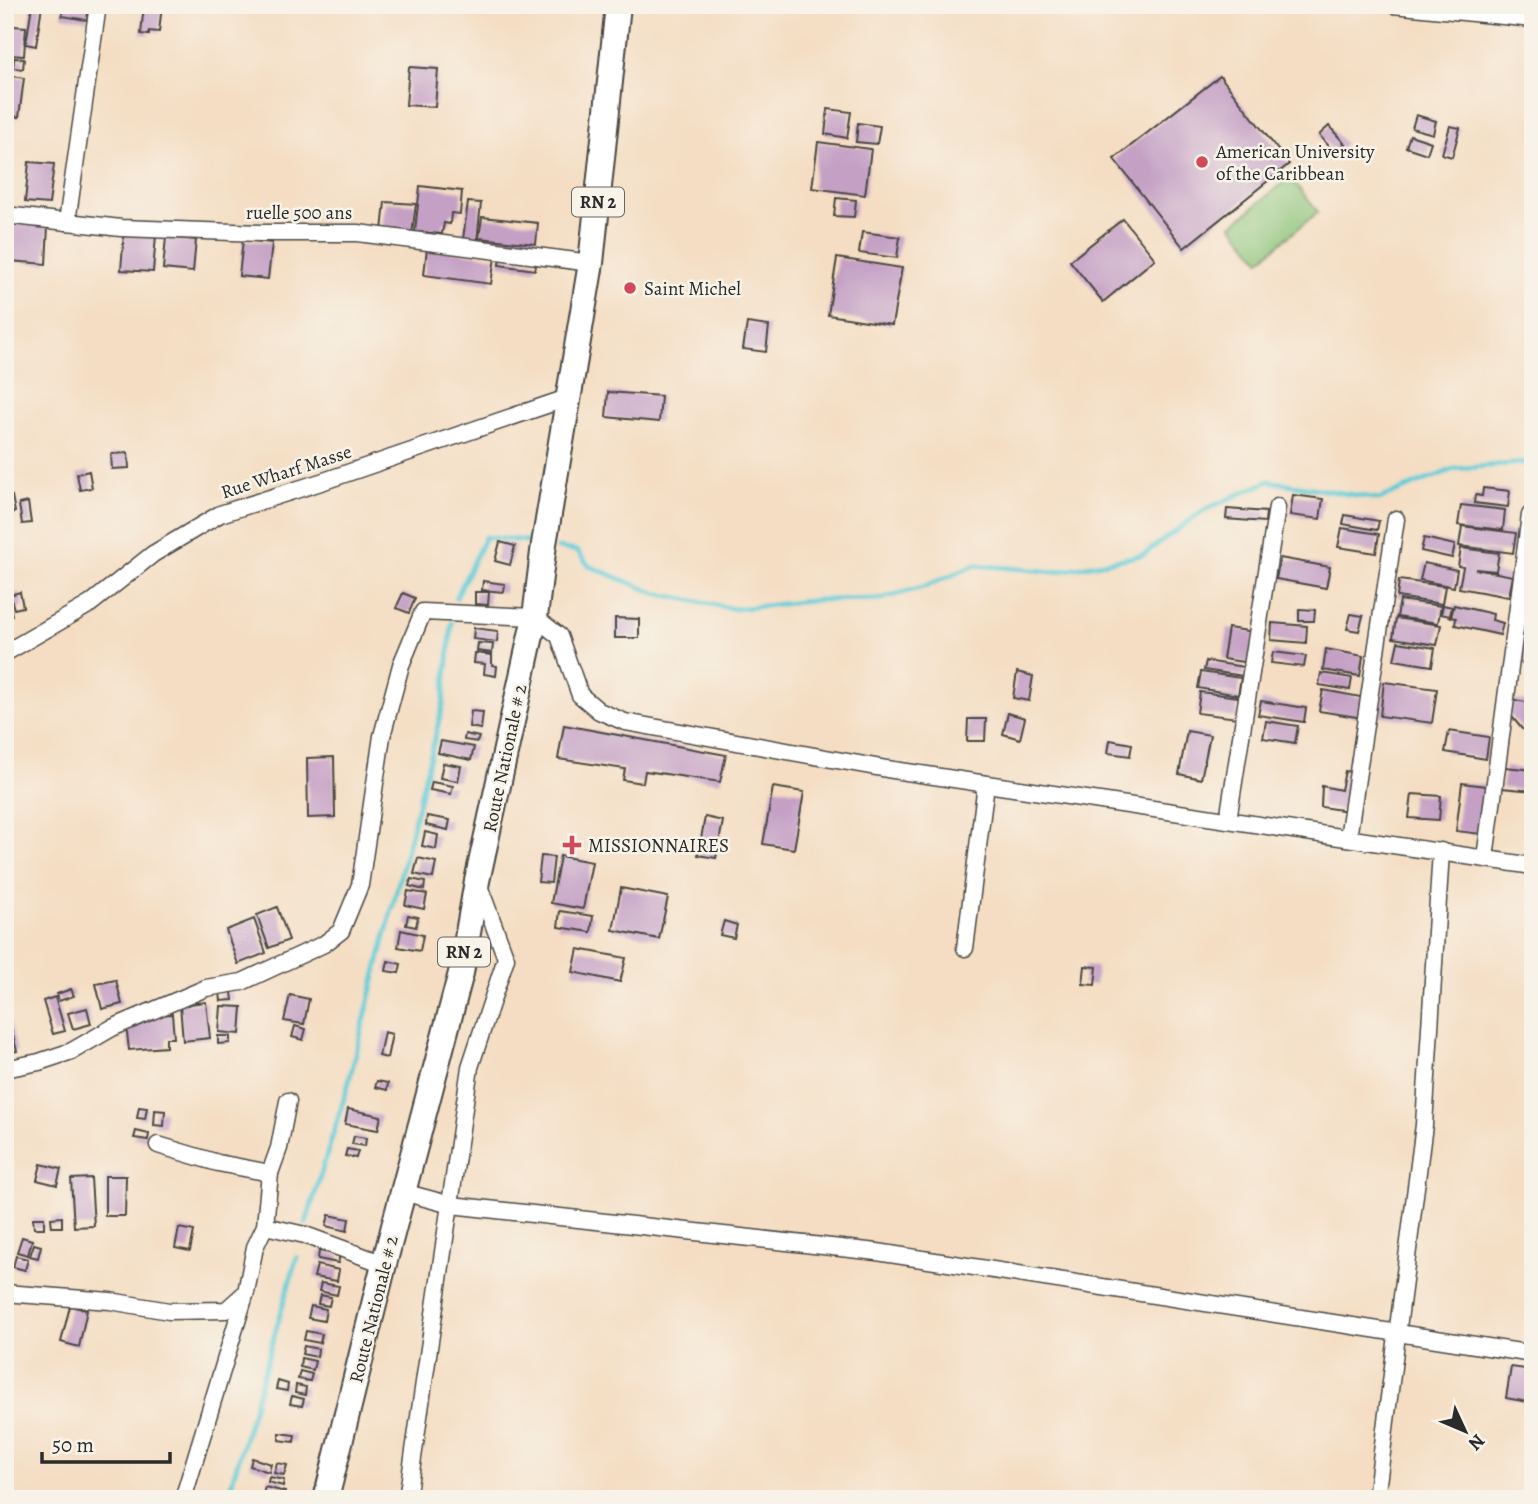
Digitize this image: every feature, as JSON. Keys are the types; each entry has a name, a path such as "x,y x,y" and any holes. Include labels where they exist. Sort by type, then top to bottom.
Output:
{"main road":[{"name":"Route Nationale # 2","path":"326,1499 383,1264 461,973 477,881 535,617 567,398 591,263 618,5"}],"street":[{"path":"67,222 98,5"},
{"path":"1393,5 1533,19"},
{"name":"ruelle 500 ans","path":"5,215 121,228 358,233 591,263"},
{"name":"Rue Wharf Masse","path":"5,653 90,604 153,554 220,514 567,398"},
{"path":"1228,821 1277,507"},
{"path":"1485,858 1530,515"},
{"path":"1348,838 1396,520"},
{"path":"5,1069 72,1051 112,1028 206,988 242,982 324,944 341,931 360,885 382,736 401,665 424,612 535,617 559,636 580,695 599,711 625,722 887,769 1533,866"},
{"path":"965,948 986,784"},
{"path":"1376,1499 1424,1125 1441,851"},
{"path":"407,1499 470,1067 506,958 477,881"},
{"path":"183,1499 246,1292 255,1247 265,1226 270,1173 279,1148 288,1101"},
{"path":"158,1145 218,1163 270,1173"},
{"path":"403,1192 451,1205 877,1252 1533,1354"},
{"path":"265,1226 305,1235 383,1264"},
{"path":"5,1293 110,1301 169,1311 226,1310 246,1292"}],"green space":[{"path":"1290,177 1318,212 1260,260 1232,225"}],"building":[{"path":"32,5 42,5 36,46 26,44"},
{"path":"63,5 89,5 87,20 62,16"},
{"path":"144,5 162,5 159,32 141,34"},
{"path":"5,17 11,18 9,40 5,39"},
{"path":"13,26 26,27 24,56 10,55"},
{"path":"14,58 24,59 23,69 13,68"},
{"path":"409,67 438,69 435,107 406,105"},
{"path":"13,76 24,78 19,117 5,115 5,81 12,82"},
{"name":"American University of the Caribbean","path":"1220,76 1289,164 1184,248 1114,159"},
{"path":"828,109 851,112 847,138 825,134"},
{"path":"1416,115 1436,121 1433,134 1412,128"},
{"path":"858,123 880,126 877,144 856,142"},
{"path":"1329,126 1345,144 1335,153 1319,135"},
{"path":"1450,126 1460,128 1452,157 1442,154"},
{"path":"1410,135 1431,142 1427,154 1406,147"},
{"path":"818,142 871,149 865,195 812,188"},
{"path":"29,162 54,164 49,204 25,202"},
{"path":"420,186 462,191 460,214 451,213 450,224 444,223 442,234 415,232"},
{"path":"836,198 856,200 854,217 834,216"},
{"path":"385,202 416,204 412,234 382,231"},
{"path":"468,202 481,203 477,241 463,239"},
{"path":"482,217 538,223 536,244 479,238"},
{"path":"1123,219 1155,259 1103,302 1070,261"},
{"path":"13,223 48,226 46,264 10,261"},
{"path":"862,232 900,237 897,258 859,253"},
{"path":"124,233 156,235 153,272 121,270"},
{"path":"166,237 196,240 193,272 163,269"},
{"path":"243,240 272,243 268,279 239,276"},
{"path":"427,248 495,257 491,284 424,275"},
{"path":"500,257 537,262 535,270 499,265"},
{"path":"837,258 902,268 892,325 828,315"},
{"path":"747,323 769,326 766,352 743,349"},
{"path":"608,392 661,396 659,422 606,417"},
{"path":"128,453 129,468 112,469 111,454"},
{"path":"89,471 92,488 80,490 77,474"},
{"path":"1483,488 1510,491 1508,507 1474,503 1475,495 1482,496"},
{"path":"1293,495 1323,499 1320,519 1290,515"},
{"path":"12,496 15,512 5,514 5,497"},
{"path":"28,502 31,523 22,524 19,504"},
{"path":"1461,505 1505,510 1503,530 1458,525"},
{"path":"1227,509 1266,512 1265,522 1226,519"},
{"path":"1345,515 1379,521 1377,530 1343,524"},
{"path":"1462,526 1516,533 1513,553 1459,546"},
{"path":"1342,528 1379,534 1376,553 1338,547"},
{"path":"1424,538 1455,545 1452,558 1421,551"},
{"path":"500,542 515,546 510,565 495,561"},
{"path":"1461,548 1499,553 1496,571 1475,569 1513,576 1509,597 1459,588 1463,567 1458,566"},
{"path":"1280,558 1330,567 1326,588 1276,579"},
{"path":"1424,563 1457,570 1454,587 1420,580"},
{"path":"1399,580 1445,586 1442,604 1397,597"},
{"path":"483,581 505,584 504,592 482,590"},
{"path":"20,592 23,607 14,609 10,595"},
{"path":"475,592 489,592 488,605 475,604"},
{"path":"8,593 12,616 5,617 5,594"},
{"path":"403,593 415,598 409,613 396,608"},
{"path":"1400,600 1441,606 1438,623 1397,617"},
{"path":"1520,600 1533,602 1533,664 1511,661"},
{"path":"1443,605 1452,607 1450,616 1441,614"},
{"path":"1454,605 1493,614 1492,620 1503,623 1500,635 1455,625 1456,618 1451,617"},
{"path":"1299,609 1315,610 1314,621 1299,621"},
{"path":"1351,614 1363,616 1359,631 1347,629"},
{"path":"615,618 639,619 639,638 615,638"},
{"path":"1396,618 1441,625 1437,645 1393,638"},
{"path":"1272,623 1307,626 1306,643 1271,640"},
{"path":"474,628 498,631 497,642 473,639"},
{"path":"1228,628 1255,632 1250,663 1223,659"},
{"path":"1398,642 1435,648 1432,666 1394,660"},
{"path":"478,643 493,644 492,653 477,651"},
{"path":"1326,649 1363,656 1360,676 1323,670"},
{"path":"1273,652 1306,656 1304,667 1271,663"},
{"path":"475,653 492,655 492,665 497,666 496,676 484,674 485,664 474,663"},
{"path":"1206,661 1244,667 1243,676 1204,670"},
{"path":"1017,672 1033,676 1029,701 1013,698"},
{"path":"1201,672 1241,678 1238,695 1198,688"},
{"path":"1321,673 1352,678 1350,690 1319,685"},
{"path":"1384,682 1437,689 1432,723 1380,716"},
{"path":"1323,690 1366,698 1363,718 1319,711"},
{"path":"1200,692 1239,697 1237,718 1197,713"},
{"path":"1514,700 1533,703 1533,731 1522,729 1508,712"},
{"path":"1261,701 1306,708 1304,722 1258,715"},
{"path":"471,711 483,712 481,729 469,727"},
{"path":"1008,713 1025,718 1020,739 1003,734"},
{"path":"968,719 986,719 985,741 967,741"},
{"path":"1266,721 1298,726 1295,743 1263,738"},
{"path":"564,725 726,755 720,782 645,771 643,783 623,780 625,769 558,759"},
{"path":"1187,731 1210,735 1201,779 1179,774"},
{"path":"1449,731 1489,737 1486,759 1445,752"},
{"path":"465,734 479,737 477,742 464,740"},
{"path":"1110,740 1132,744 1130,756 1108,753"},
{"path":"441,741 474,747 471,760 438,753"},
{"path":"334,757 335,817 308,818 307,758"},
{"path":"443,763 461,766 458,781 440,778"},
{"path":"1505,767 1533,770 1533,791 1502,788"},
{"path":"1345,771 1362,774 1355,812 1321,807 1322,786 1341,790"},
{"path":"432,782 453,786 451,794 430,790"},
{"path":"1462,783 1487,786 1481,834 1456,831"},
{"path":"773,787 804,792 794,849 763,844"},
{"path":"1412,794 1441,796 1439,820 1409,818"},
{"path":"427,816 450,820 448,830 426,825"},
{"path":"705,817 723,821 716,858 698,855"},
{"path":"425,832 438,835 436,849 422,846"},
{"path":"541,856 554,857 551,883 538,882"},
{"path":"560,856 592,862 583,909 551,903"},
{"path":"418,858 436,862 433,878 414,874"},
{"path":"411,879 425,882 424,890 409,886"},
{"path":"621,888 668,897 659,939 613,930"},
{"path":"408,891 427,894 424,909 405,905"},
{"path":"277,907 289,940 269,948 257,915"},
{"path":"560,911 593,916 591,932 558,927"},
{"path":"408,915 418,917 416,927 406,925"},
{"path":"254,919 266,953 238,964 226,930"},
{"path":"724,921 737,925 734,938 720,935"},
{"path":"401,930 423,935 420,951 398,947"},
{"path":"578,949 626,958 620,982 573,972"},
{"path":"388,961 401,964 399,973 386,971"},
{"path":"1085,966 1097,967 1095,985 1083,984"},
{"path":"116,980 122,1004 102,1009 96,984"},
{"path":"71,989 74,996 59,1001 57,994"},
{"path":"232,992 233,1000 221,1001 220,993"},
{"path":"290,995 309,999 304,1024 284,1021"},
{"path":"55,997 65,1031 53,1034 43,1001"},
{"path":"206,1002 210,1038 183,1041 180,1005"},
{"path":"221,1006 242,1007 240,1034 219,1032"},
{"path":"87,1008 91,1024 73,1029 68,1013"},
{"path":"172,1014 174,1038 166,1038 166,1047 129,1050 126,1024 149,1021 149,1016"},
{"path":"9,1020 17,1051 5,1054 5,1021"},
{"path":"295,1026 306,1029 303,1040 292,1037"},
{"path":"384,1032 392,1034 387,1058 379,1056"},
{"path":"218,1036 230,1036 230,1043 218,1044"},
{"path":"377,1081 388,1083 387,1090 375,1087"},
{"path":"139,1107 147,1108 145,1119 137,1118"},
{"path":"348,1109 381,1116 378,1130 345,1124"},
{"path":"155,1110 165,1111 164,1126 154,1125"},
{"path":"136,1131 149,1134 148,1140 134,1138"},
{"path":"354,1136 366,1138 365,1146 352,1144"},
{"path":"347,1149 358,1151 356,1158 345,1156"},
{"path":"41,1164 61,1169 57,1185 37,1180"},
{"path":"105,1176 126,1176 125,1216 105,1216"},
{"path":"91,1178 94,1226 74,1227 71,1179"},
{"path":"329,1215 349,1219 347,1231 326,1226"},
{"path":"62,1217 62,1227 52,1227 51,1218"},
{"path":"33,1218 44,1218 44,1228 34,1228"},
{"path":"179,1228 194,1231 190,1251 175,1248"},
{"path":"22,1237 32,1240 28,1255 17,1252"},
{"path":"34,1244 41,1246 38,1258 30,1256"},
{"path":"319,1251 340,1255 338,1263 318,1259"},
{"path":"16,1256 28,1259 25,1270 13,1267"},
{"path":"317,1265 339,1270 337,1281 314,1277"},
{"path":"321,1283 339,1286 337,1295 319,1291"},
{"path":"320,1295 331,1297 329,1306 318,1304"},
{"path":"70,1306 87,1310 79,1347 61,1342"},
{"path":"311,1306 326,1309 324,1321 308,1318"},
{"path":"306,1331 322,1334 320,1343 304,1340"},
{"path":"304,1346 318,1349 317,1357 302,1354"},
{"path":"301,1358 315,1361 313,1370 300,1367"},
{"path":"1511,1367 1533,1370 1533,1403 1506,1398"},
{"path":"300,1371 312,1374 310,1381 298,1379"},
{"path":"278,1381 288,1384 287,1391 276,1389"},
{"path":"296,1385 306,1387 305,1395 295,1393"},
{"path":"292,1396 304,1399 302,1406 290,1404"},
{"path":"279,1433 295,1435 294,1442 279,1440"},
{"path":"252,1458 271,1464 269,1472 250,1466"},
{"path":"277,1463 287,1465 284,1475 274,1473"},
{"path":"269,1477 284,1480 283,1486 268,1482"},
{"path":"265,1487 285,1492 283,1499 263,1494"}],"waterway":[{"path":"558,548 577,551 589,566 655,593 735,609 819,600 880,599 923,587 976,565 1055,572 1143,555 1204,510 1269,481 1379,499 1454,469 1533,462"},
{"path":"456,598 485,537 527,541"},
{"path":"306,1223 348,1085 443,705 452,623"},
{"path":"227,1499 297,1257"}],"place":[{"name":"American University of the Caribbean","path":"1202,162"},
{"name":"Saint Michel","path":"630,288"},
{"name":"MISSIONNAIRES","path":"572,845"}]}
